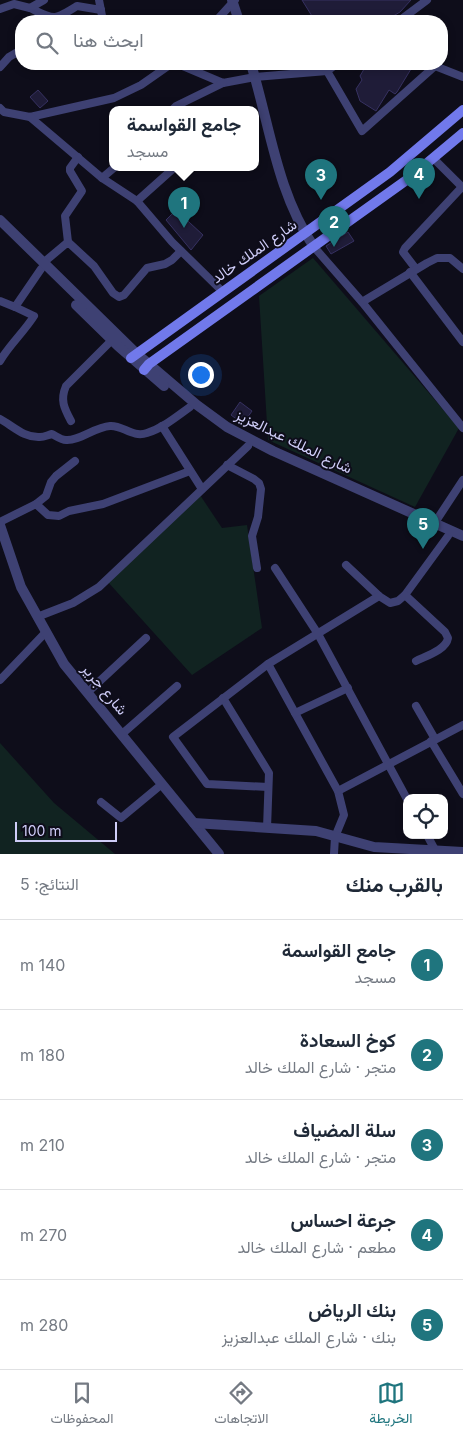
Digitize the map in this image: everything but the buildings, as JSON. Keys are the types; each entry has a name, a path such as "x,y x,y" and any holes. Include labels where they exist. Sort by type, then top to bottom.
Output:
{"main road":[{"name":"شارع الملك خالد","path":"134,356 390,172 463,110"},
{"name":"شارع الملك خالد","path":"147,367 408,179 463,133"}],"street":[{"path":"30,8 44,0"},
{"path":"99,0 102,15"},
{"path":"407,15 427,0"},
{"path":"221,15 234,1"},
{"path":"234,1 238,15"},
{"path":"0,9 14,2 42,15"},
{"path":"61,15 77,6 101,10"},
{"path":"0,67 15,54"},
{"path":"0,108 4,112 30,117 114,98 141,85 162,70"},
{"path":"192,70 223,83"},
{"path":"253,70 259,106"},
{"path":"176,106 223,83 255,77 327,70 362,131 429,70"},
{"path":"446,70 463,77"},
{"path":"259,108 281,179 305,234 463,428"},
{"path":"30,117 102,178 137,201 181,251 223,292"},
{"path":"78,157 70,171 82,191 66,216 68,242 94,266 113,293 119,297 124,295 147,268 165,264 181,251"},
{"path":"433,158 463,187 403,252 413,270 460,331 463,342"},
{"path":"102,178 110,171"},
{"path":"137,201 171,171"},
{"name":"شارع الملك عبدالعزيز","path":"0,220 112,340 134,356"},
{"name":"شارع الملك عبدالعزيز","path":"0,228 42,266 134,356 190,407 223,432 248,446 463,542"},
{"path":"15,307 42,266 68,242"},
{"path":"362,302 426,262 445,257 450,258 463,269"},
{"path":"0,301 34,316 0,361"},
{"path":"71,421 62,401 66,386 112,340"},
{"name":"شارع الملك عبدالعزيز","path":"147,367 227,427 245,437 463,536"},
{"path":"0,419 21,433 33,437 52,434 64,440 71,440 112,425 136,435 144,434 162,426 190,407"},
{"path":"162,426 202,489"},
{"path":"37,617 74,603 99,587 248,446"},
{"path":"0,523 36,504 46,496 51,482 56,476 76,461"},
{"path":"227,465 254,479 259,483 261,489 258,517 252,536 257,568"},
{"path":"36,504 48,515 59,516 69,511 103,504 190,471"},
{"path":"434,524 463,480"},
{"name":"شارع جرير","path":"0,523 21,587 64,664 219,854"},
{"path":"346,565 379,596 390,603 398,601 405,595 448,536"},
{"path":"275,568 318,634 404,794"},
{"path":"405,595 448,638 448,642 442,648 416,661"},
{"path":"268,787 207,784 173,737 268,664 379,596"},
{"path":"0,680 45,633"},
{"path":"88,692 146,638"},
{"path":"268,664 338,791 344,815 335,837 334,854"},
{"path":"122,734 177,686"},
{"path":"295,712 348,688"},
{"path":"223,698 269,773 267,828"},
{"path":"416,706 463,794"},
{"path":"338,791 463,725"},
{"path":"101,802 121,818 162,784"},
{"path":"194,823 316,831 374,847 458,853"},
{"path":"429,839 435,850"}],"green space":[{"path":"313,258 459,428 415,507 268,440 259,296"},
{"path":"198,492 222,528 247,525 262,628 192,675 107,581"},
{"path":"0,743 54,803 115,854 0,854"}],"place":[{"name":"جرعة احساس","path":"419,199"},
{"name":"سلة المضياف","path":"321,200"},
{"name":"جامع القواسمة","path":"184,228"},
{"name":"كوخ السعادة","path":"334,247"},
{"name":"بنك الرياض","path":"423,549"}]}
